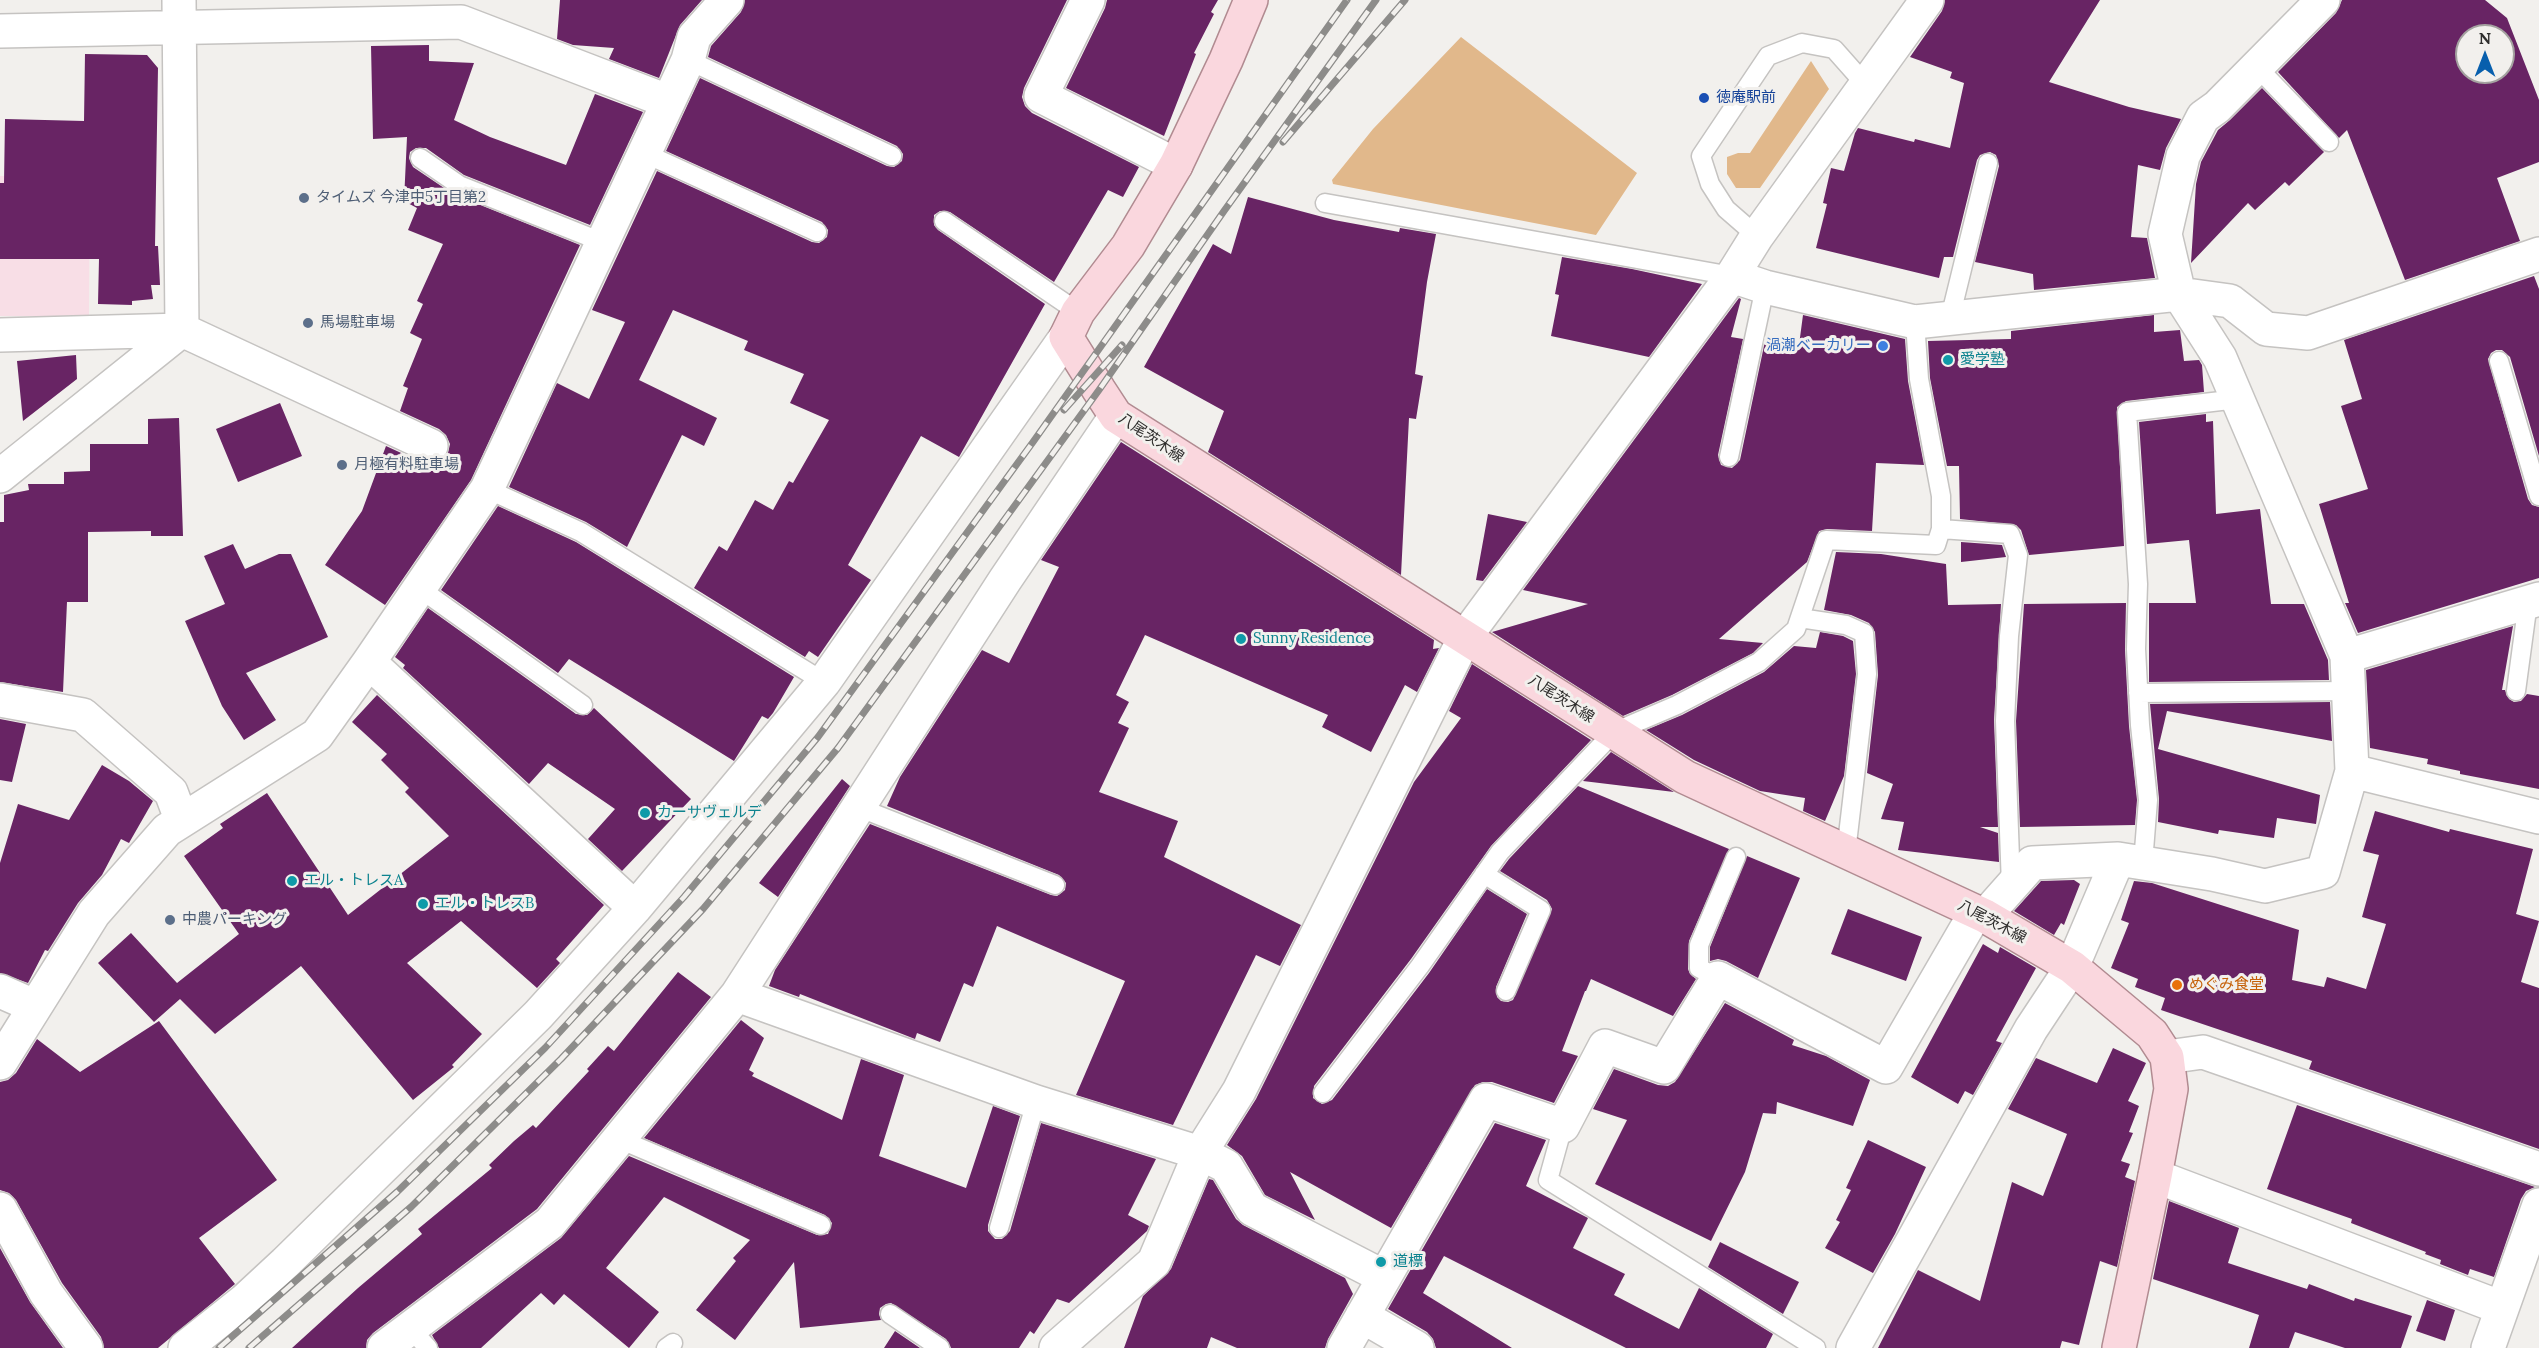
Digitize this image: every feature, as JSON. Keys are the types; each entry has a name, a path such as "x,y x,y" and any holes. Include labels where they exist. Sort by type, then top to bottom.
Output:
{"main road":[{"path":"1072,325 1128,246 1176,165 1226,60 1251,0"},
{"name":"八尾茨木線","path":"1072,325 1116,416 1685,777 1980,914 2072,967 2152,1034 2168,1058 2171,1089 2156,1176 2119,1348"}],"street":[{"path":"0,1063 94,914 167,830 317,735 369,662 487,489 688,60 694,37 727,0"},
{"path":"1088,0 1041,96 1176,165"},
{"path":"1056,1348 1154,1262 1200,1153 1239,1091 1465,637 1731,276 1757,236 1927,0"},
{"path":"1344,1348 1486,1100 1563,1126 1605,1046 1664,1067 1718,978 1886,1067 1980,914 2032,863 2131,861 2212,874 2265,886 2323,873 2352,771 2347,656 2220,358 2179,294 2165,234 2183,156 2204,117 2323,0"},
{"path":"0,31 179,14 461,22 667,101"},
{"path":"179,14 182,330"},
{"path":"1731,276 1765,287 1915,322 2179,294 2230,301 2266,329 2308,333 2539,254"},
{"path":"185,1348 285,1263 530,1023 635,908 824,682 1072,325"},
{"path":"0,476 182,330"},
{"path":"0,335 182,330 431,446"},
{"path":"384,1348 419,1338 550,1223 737,995 860,808 1005,580 1116,416"},
{"path":"2347,656 2534,601"},
{"path":"369,662 635,908"},
{"path":"0,700 83,715 171,792 182,819"},
{"path":"2352,771 2539,817"},
{"path":"1854,1348 2031,1029 2072,967 2131,861"},
{"path":"0,991 34,1006"},
{"path":"737,995 1036,1102 1200,1153 1226,1166 1252,1209 1384,1277"},
{"path":"2168,1058 2203,1052 2539,1169"},
{"path":"2156,1176 2502,1308"},
{"path":"2488,1348 2539,1205"},
{"path":"0,1209 46,1293 86,1348"},
{"path":"1362,1316 1417,1348"}],"lane":[{"path":"1757,236 1726,209 1710,184 1701,156 1768,56 1802,44 1834,49 1865,84"},
{"path":"688,60 892,156"},
{"path":"2257,67 2330,142"},
{"path":"644,153 816,232"},
{"path":"420,158 459,185 602,242"},
{"path":"1950,318 1988,163"},
{"path":"1325,203 1731,276"},
{"path":"944,220 1072,325"},
{"path":"1729,457 1765,287"},
{"path":"1323,1093 1420,966 1500,852 1614,732 1677,705 1759,662 1796,629 1826,540 1936,545 1941,529 1941,496 1919,379 1915,322"},
{"path":"2499,361 2539,496"},
{"path":"2131,861 2148,800 2138,693 2136,649 2138,584 2127,412 2238,399"},
{"path":"487,489 581,532 824,682"},
{"path":"1941,529 2010,534 2018,555 2009,636 2005,721 2011,886"},
{"path":"419,588 583,705"},
{"path":"2516,692 2534,601"},
{"path":"1800,618 1846,626 1864,633 1867,674 1846,852"},
{"path":"2138,693 2349,692"},
{"path":"860,808 1055,885"},
{"path":"1718,978 1699,968 1699,945 1736,857"},
{"path":"1484,874 1540,910 1506,991"},
{"path":"999,1228 1036,1102"},
{"path":"1563,1126 1548,1180 1816,1348"},
{"path":"619,1139 821,1225"},
{"path":"890,1314 940,1348"}],"shaded area":[{"path":"1461,37 1637,173 1596,235 1333,184 1332,180 1373,129"},
{"path":"1811,61 1829,89 1760,188 1736,188 1727,174 1727,157 1738,153 1750,153"},
{"path":"0,176 90,176 89,316 0,316"}],"building":[{"path":"560,0 702,0 680,25 659,78 609,59 614,48 573,45 557,39"},
{"path":"745,0 1067,0 1024,88 1022,97 1025,106 1032,113 1139,167 1123,197 1108,190 1054,282 950,212 940,211 934,215 934,225 938,230 1045,304 959,457 921,436 848,565 871,580 818,657 809,651 805,657 694,588 719,546 727,551 755,500 773,510 789,481 793,483 829,420 790,403 804,374 744,350 748,341 673,310 639,380 717,418 704,446 682,435 627,547 586,522 509,487 557,383 589,399 625,322 592,310 657,171 812,242 819,243 827,237 828,230 822,222 666,151 700,78 887,166 894,167 902,161 903,154 897,146 708,57 711,46 741,12"},
{"path":"1107,0 1218,0 1211,12 1214,14 1194,53 1196,54 1164,136 1066,88"},
{"path":"1945,0 2100,0 2049,82 2129,107 2181,119 2166,148 2160,170 2138,165 2131,237 2147,238 2155,278 2034,290 2033,274 1975,262 1999,166 1996,155 1990,152 1980,155 1977,160 1953,257 1944,257 1939,278 1816,248 1827,204 1823,203 1831,168 1844,171 1858,128 1950,148 1964,83 1950,78 1952,72 1910,57 1942,11"},
{"path":"2342,0 2485,0 2507,18 2509,24 2455,24 2455,84 2515,84 2515,38 2539,100 2539,162 2497,178 2520,241 2405,280 2347,130 2339,138 2278,72 2336,13"},
{"path":"429,45 429,61 474,63 454,120 490,137 566,165 595,94 643,112 590,225 464,175 426,148 416,148 410,152 409,158 413,167 453,194 580,245 471,480 385,605 325,565 362,511 386,446 432,465 442,461 448,453 450,444 446,435 439,429 400,411 408,388 403,386 422,339 410,333 423,304 417,301 443,244 408,230 417,208 404,201 407,137 373,139 371,46"},
{"path":"85,54 147,55 158,68 155,246 158,246 160,285 151,285 153,299 132,301 132,305 98,304 99,259 0,259 0,183 4,183 5,119 84,121"},
{"path":"2262,88 2324,152 2289,186 2285,182 2255,210 2248,203 2191,263 2196,184 2201,162 2218,130"},
{"path":"1248,197 1334,220 1399,232 1400,228 1436,234 1415,374 1423,376 1416,419 1409,418 1401,575 1208,452 1224,411 1144,367 1213,244 1231,254"},
{"path":"1562,257 1702,284 1649,357 1551,336 1559,295 1555,294"},
{"path":"2534,276 2539,289 2539,456 2510,357 2502,350 2496,350 2488,359 2528,499 2532,505 2539,507 2539,578 2358,633 2345,603 2349,603 2319,504 2368,489 2341,406 2362,399 2344,340"},
{"path":"1739,298 1741,299 1731,337 1743,339 1718,455 1721,465 1732,468 1740,460 1765,341 1799,345 1803,315 1905,339 1908,381 1924,465 1876,463 1872,531 1827,529 1819,531 1807,562 1719,639 1763,643 1753,653 1672,695 1623,716 1492,632 1588,604 1523,590"},
{"path":"2154,315 2154,332 2180,330 2184,361 2199,360 2202,365 2204,392 2126,401 2117,407 2124,546 2029,555 2021,530 2016,525 1960,519 1959,466 1947,466 1930,378 1928,341 2011,339 2011,331"},
{"path":"76,355 77,379 23,421 17,361"},
{"path":"280,403 302,456 238,482 216,429"},
{"path":"2206,414 2206,422 2213,421 2216,514 2260,509 2271,604 2304,604 2328,660 2329,680 2149,682 2149,603 2196,603 2189,540 2147,544 2139,422"},
{"path":"179,418 183,536 151,536 151,531 88,532 88,602 67,602 63,692 0,682 0,522 4,522 4,495 29,490 28,484 64,484 64,472 90,471 90,444 148,444 148,419"},
{"path":"1121,442 1434,640 1433,649 1439,648 1417,692 1405,685 1371,752 1322,727 1328,715 1145,635 1116,695 1129,702 1118,723 1129,728 1099,792 1178,821 1164,857 1301,925 1280,966 1256,955 1173,1125 1076,1095 1125,981 997,926 973,987 964,983 940,1042 917,1033 915,1039 800,994 799,997 769,986 775,970 870,824 1051,895 1057,896 1065,890 1066,883 1059,875 887,806 900,777 982,650 1009,663 1059,567 1041,560"},
{"path":"498,506 576,542 794,677 773,713 768,719 762,716 734,761 569,659 558,673 441,590"},
{"path":"1488,514 1527,522 1483,581 1476,580"},
{"path":"1961,542 2002,545 2006,557 1961,562"},
{"path":"233,544 245,569 279,554 291,554 328,637 246,673 276,720 244,740 222,706 185,621 225,604 204,556"},
{"path":"1836,552 1881,554 1946,564 1948,605 2001,604 1994,720 1998,827 1980,827 1998,833 1999,862 1898,850 1904,822 1881,819 1893,784 1867,773 1878,675 1875,632 1869,623 1851,615 1824,610"},
{"path":"2126,603 2125,650 2129,726 2137,800 2135,825 2020,827 2016,721 2024,604"},
{"path":"428,608 576,714 587,715 594,708 691,799 622,871 588,839 615,809 548,763 529,784 403,668 405,665 395,657"},
{"path":"2513,626 2502,690 2505,690 2509,699 2514,702 2521,701 2527,694 2539,696 2539,789 2460,774 2460,771 2427,764 2428,759 2370,748 2366,670"},
{"path":"1820,632 1843,636 1853,641 1856,674 1844,776 1825,821 1803,811 1805,798 1760,791 1694,760 1646,730 1682,715 1764,672 1794,646 1816,648"},
{"path":"1472,664 1591,740 1491,846 1411,959 1314,1086 1313,1098 1322,1104 1332,1100 1429,973 1487,889 1527,914 1496,987 1497,997 1501,1001 1513,1000 1552,909 1547,900 1500,871 1578,786 1729,849 1689,941 1688,969 1696,979 1673,1016 1591,979 1562,1051 1578,1056 1554,1103 1492,1082 1475,1085 1391,1228 1290,1172 1315,1220 1265,1195 1242,1156 1227,1145 1256,1099 1414,782 1461,718 1449,711"},
{"path":"377,695 604,905 556,959 560,963 537,988 461,921 407,963 482,1034 452,1065 454,1067 413,1100 301,966 215,1034 180,999 154,1022 98,963 131,933 177,983 239,934 184,856 223,828 220,824 267,793 348,915 449,836 405,792 409,788 381,760 387,754 352,722"},
{"path":"2330,702 2332,741 2167,711 2158,749 2320,795 2316,824 2277,818 2274,838 2219,830 2218,834 2158,822 2159,799 2150,704"},
{"path":"0,719 26,724 12,782 0,780"},
{"path":"1611,752 1674,792 1583,781"},
{"path":"102,765 129,781 153,801 129,843 121,839 102,875 78,903 48,951 45,950 28,983 0,973 0,863 18,804 69,820"},
{"path":"842,779 850,786 778,897 759,883"},
{"path":"2375,811 2449,832 2450,829 2533,849 2516,914 2539,921 2521,982 2539,988 2539,1149 2309,1069 2312,1061 2161,1010 2165,998 2135,987 2138,979 2111,968 2129,923 2121,920 2134,881 2152,883 2299,930 2292,980 2324,987 2327,977 2366,989 2386,924 2362,917 2379,855 2363,851"},
{"path":"1747,856 1800,878 1758,978 1726,961 1718,959 1710,961 1710,947"},
{"path":"2074,880 2080,884 2064,925 2061,923 2054,935 2014,911 2041,881"},
{"path":"1848,909 1922,937 1906,981 1831,954"},
{"path":"1983,944 1998,953 2000,947 2036,968 1996,1041 2002,1043 1973,1095 1965,1091 1958,1104 1911,1077"},
{"path":"678,972 711,997 537,1209 373,1333 367,1340 366,1348 292,1348 422,1234 418,1229 492,1168 489,1165 514,1141 533,1125 536,1128 589,1071 587,1069 608,1046 614,1051"},
{"path":"1725,1003 1794,1040 1792,1045 1826,1056 1870,1080 1853,1126 1777,1102 1776,1114 1763,1113 1745,1172 1711,1241 1595,1184 1627,1120 1593,1109 1614,1069 1658,1085 1668,1086 1675,1082"},
{"path":"741,1020 764,1038 749,1070 754,1073 752,1076 842,1120 861,1059 904,1075 879,1156 966,1188 993,1106 1020,1116 988,1225 988,1231 995,1239 1002,1239 1010,1231 1041,1123 1156,1159 1128,1215 1149,1226 1147,1231 1069,1303 1057,1299 1034,1334 1030,1331 1019,1348 951,1348 946,1339 891,1303 880,1308 881,1320 800,1328 794,1262 735,1340 696,1310 736,1261 733,1258 750,1240 664,1197 606,1268 659,1312 629,1348 564,1294 554,1305 541,1293 481,1348 439,1348 432,1335 561,1238 629,1156 817,1235 828,1234 832,1223 825,1215 644,1138"},
{"path":"159,1021 277,1180 199,1238 235,1284 158,1348 104,1348 101,1337 62,1283 16,1200 9,1193 0,1190 0,1082 8,1080 16,1073 37,1039 80,1072"},
{"path":"2113,1048 2146,1063 2128,1101 2139,1106 2129,1132 2133,1133 2121,1161 2130,1164 2125,1177 2135,1181 2117,1267 2100,1261 2079,1345 2062,1341 2060,1348 1878,1348 1918,1270 1980,1301 2012,1182 2043,1196 2067,1134 2008,1109 2036,1058 2097,1083"},
{"path":"2297,1105 2535,1187 2526,1191 2521,1199 2494,1277 2470,1269 2468,1275 2440,1264 2441,1260 2425,1254 2426,1252 2351,1223 2352,1219 2267,1189"},
{"path":"1495,1123 1546,1140 1526,1186 1588,1218 1573,1248 1625,1274 1614,1295 1679,1329 1699,1288 1773,1334 1766,1348 1626,1348 1444,1256 1423,1293 1512,1348 1436,1348 1427,1332 1388,1309"},
{"path":"1868,1140 1926,1167 1895,1234 1873,1273 1825,1248 1840,1222 1836,1220 1851,1190 1846,1188"},
{"path":"1209,1179 1213,1180 1236,1219 1243,1225 1345,1278 1353,1294 1325,1348 1237,1348 1211,1337 1207,1348 1124,1348 1143,1296 1171,1269"},
{"path":"2169,1201 2239,1228 2228,1263 2307,1289 2309,1284 2354,1301 2355,1298 2412,1316 2401,1348 2345,1348 2295,1332 2289,1348 2249,1348 2259,1315 2153,1279"},
{"path":"1720,1242 1799,1282 1783,1314 1708,1267"},
{"path":"0,1248 30,1302 63,1348 0,1348"},
{"path":"2427,1300 2455,1310 2445,1341 2416,1331"},
{"path":"895,1331 920,1348 884,1348"}],"railway":[{"path":"219,1348 397,1192 545,1048 684,897 818,737 1033,442 1347,0"},
{"path":"249,1348 411,1207 561,1059 703,909 838,748 1099,390 1376,0"},
{"path":"1283,142 1405,0"},
{"path":"1064,410 1122,345"}],"place":[{"name":"徳庵駅前","path":"1704,98"},
{"name":"タイムズ 今津中5丁目第2","path":"304,198"},
{"name":"馬場駐車場","path":"308,323"},
{"name":"渦潮ベーカリー","path":"1883,346"},
{"name":"愛学塾","path":"1948,360"},
{"name":"月極有料駐車場","path":"342,465"},
{"name":"Sunny Residence","path":"1241,639"},
{"name":"カーサヴェルデ","path":"645,813"},
{"name":"エル・トレスA","path":"292,881"},
{"name":"エル・トレスB","path":"423,904"},
{"name":"中農パーキング","path":"170,920"},
{"name":"めぐみ食堂","path":"2177,985"},
{"name":"道標","path":"1381,1262"}]}
